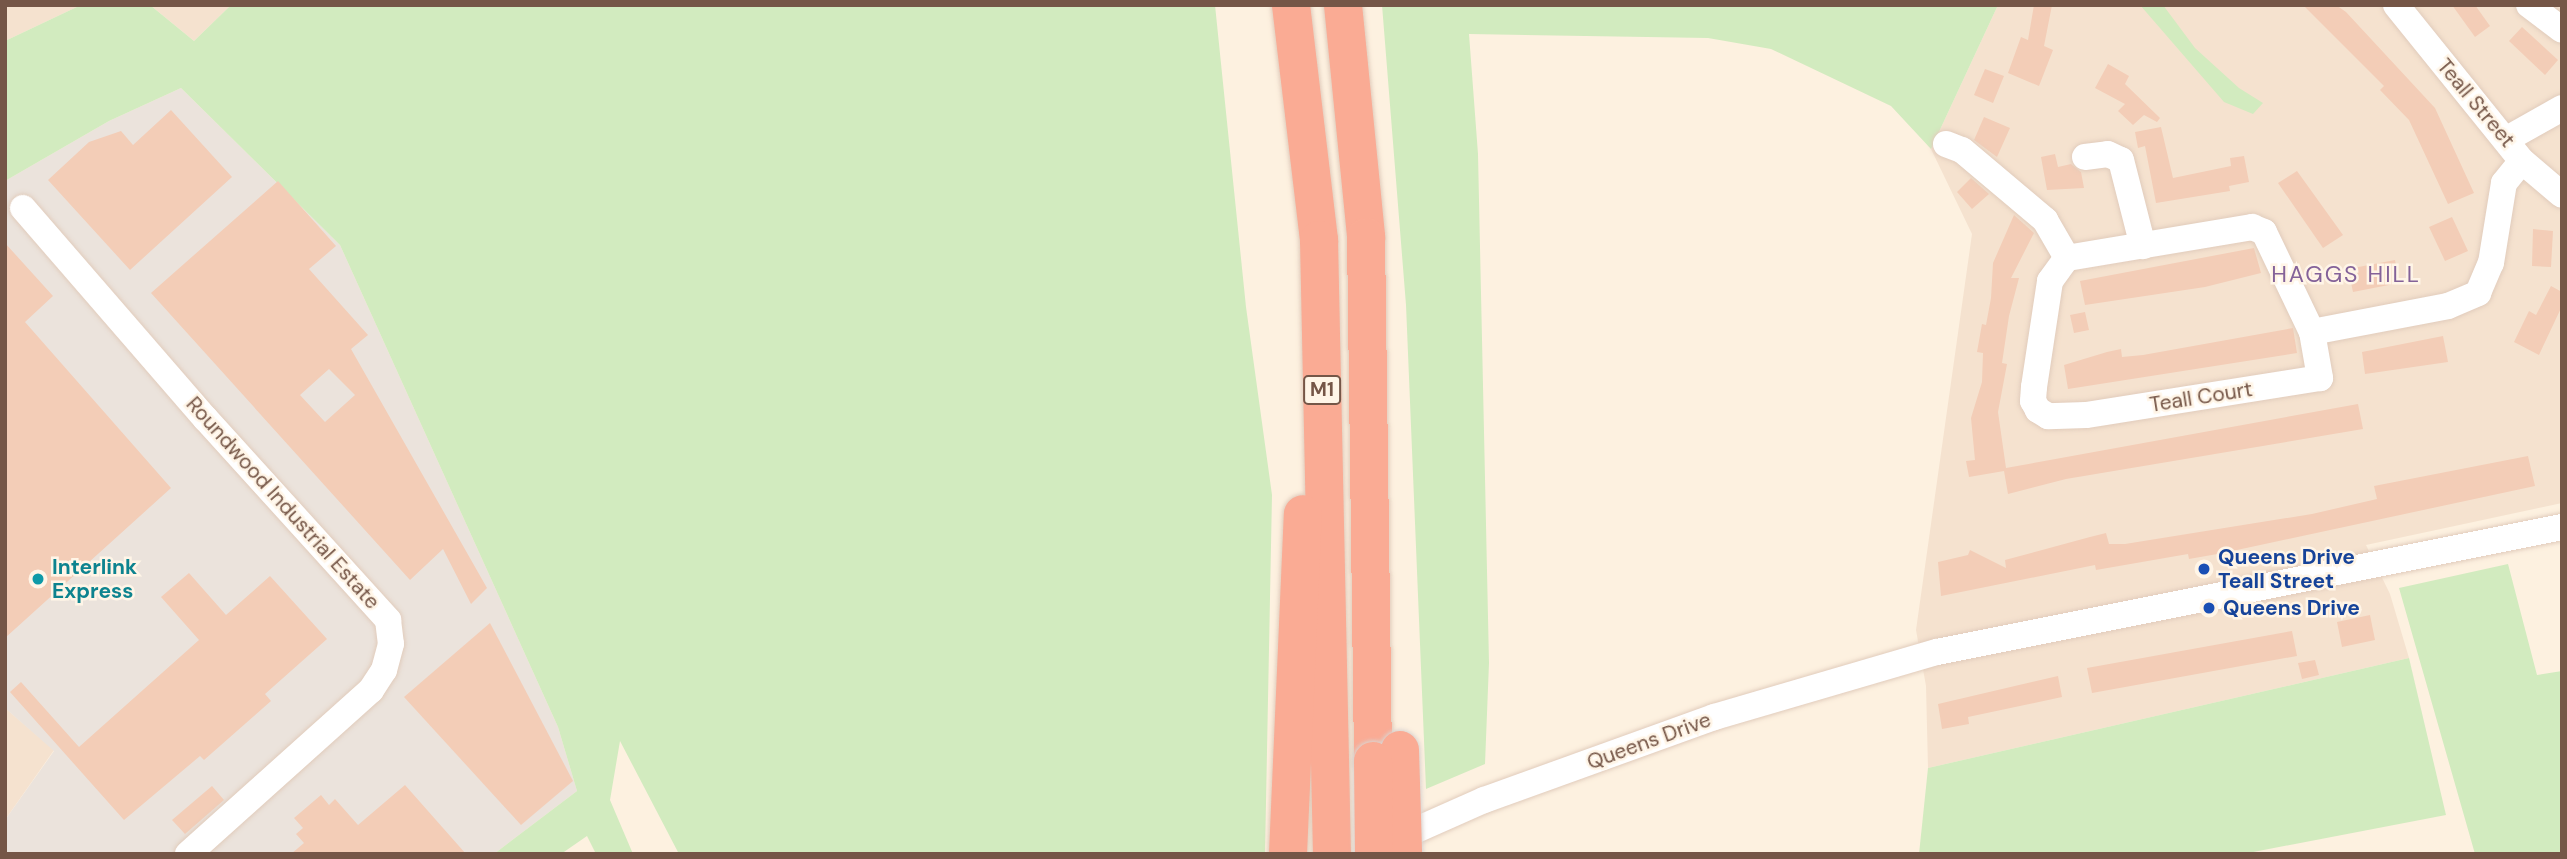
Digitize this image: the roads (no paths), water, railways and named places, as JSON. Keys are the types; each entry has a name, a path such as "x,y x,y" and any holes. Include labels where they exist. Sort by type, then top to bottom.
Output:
{"highway":[{"name":"M1","path":"1291,5 1319,240 1332,854"},
{"name":"M1","path":"1343,5 1366,237 1386,756 1374,854"},
{"path":"1288,854 1294,774 1299,577 1319,240"},
{"path":"1386,756 1404,854"}],"street":[{"name":"Teall Street","path":"2396,5 2515,150 2562,195"},
{"path":"2529,5 2562,30"},
{"path":"2312,332 2448,306 2478,293 2491,263 2504,183 2515,150 2562,108"},
{"path":"1946,144 1962,150 2045,220 2067,258"},
{"path":"2085,156 2109,154 2121,160 2143,246"},
{"name":"Roundwood Industrial Estate","path":"23,208 205,418 388,620 391,644 384,670 371,690 188,854"},
{"name":"Teall Court","path":"2234,228 2264,232 2312,332 2320,378 2086,415 2048,416 2033,401 2034,387 2050,281 2067,258 2234,228"},
{"name":"Queens Drive","path":"1362,854 1483,800 1714,717 1937,652 2562,527"}],"place":[{"name":"Queens Drive Teall Street","path":"2204,569"},
{"name":"Interlink Express","path":"38,579"},
{"name":"Queens Drive","path":"2209,608"}],"district":[{"name":"HAGGS HILL","path":"2346,274"}]}
